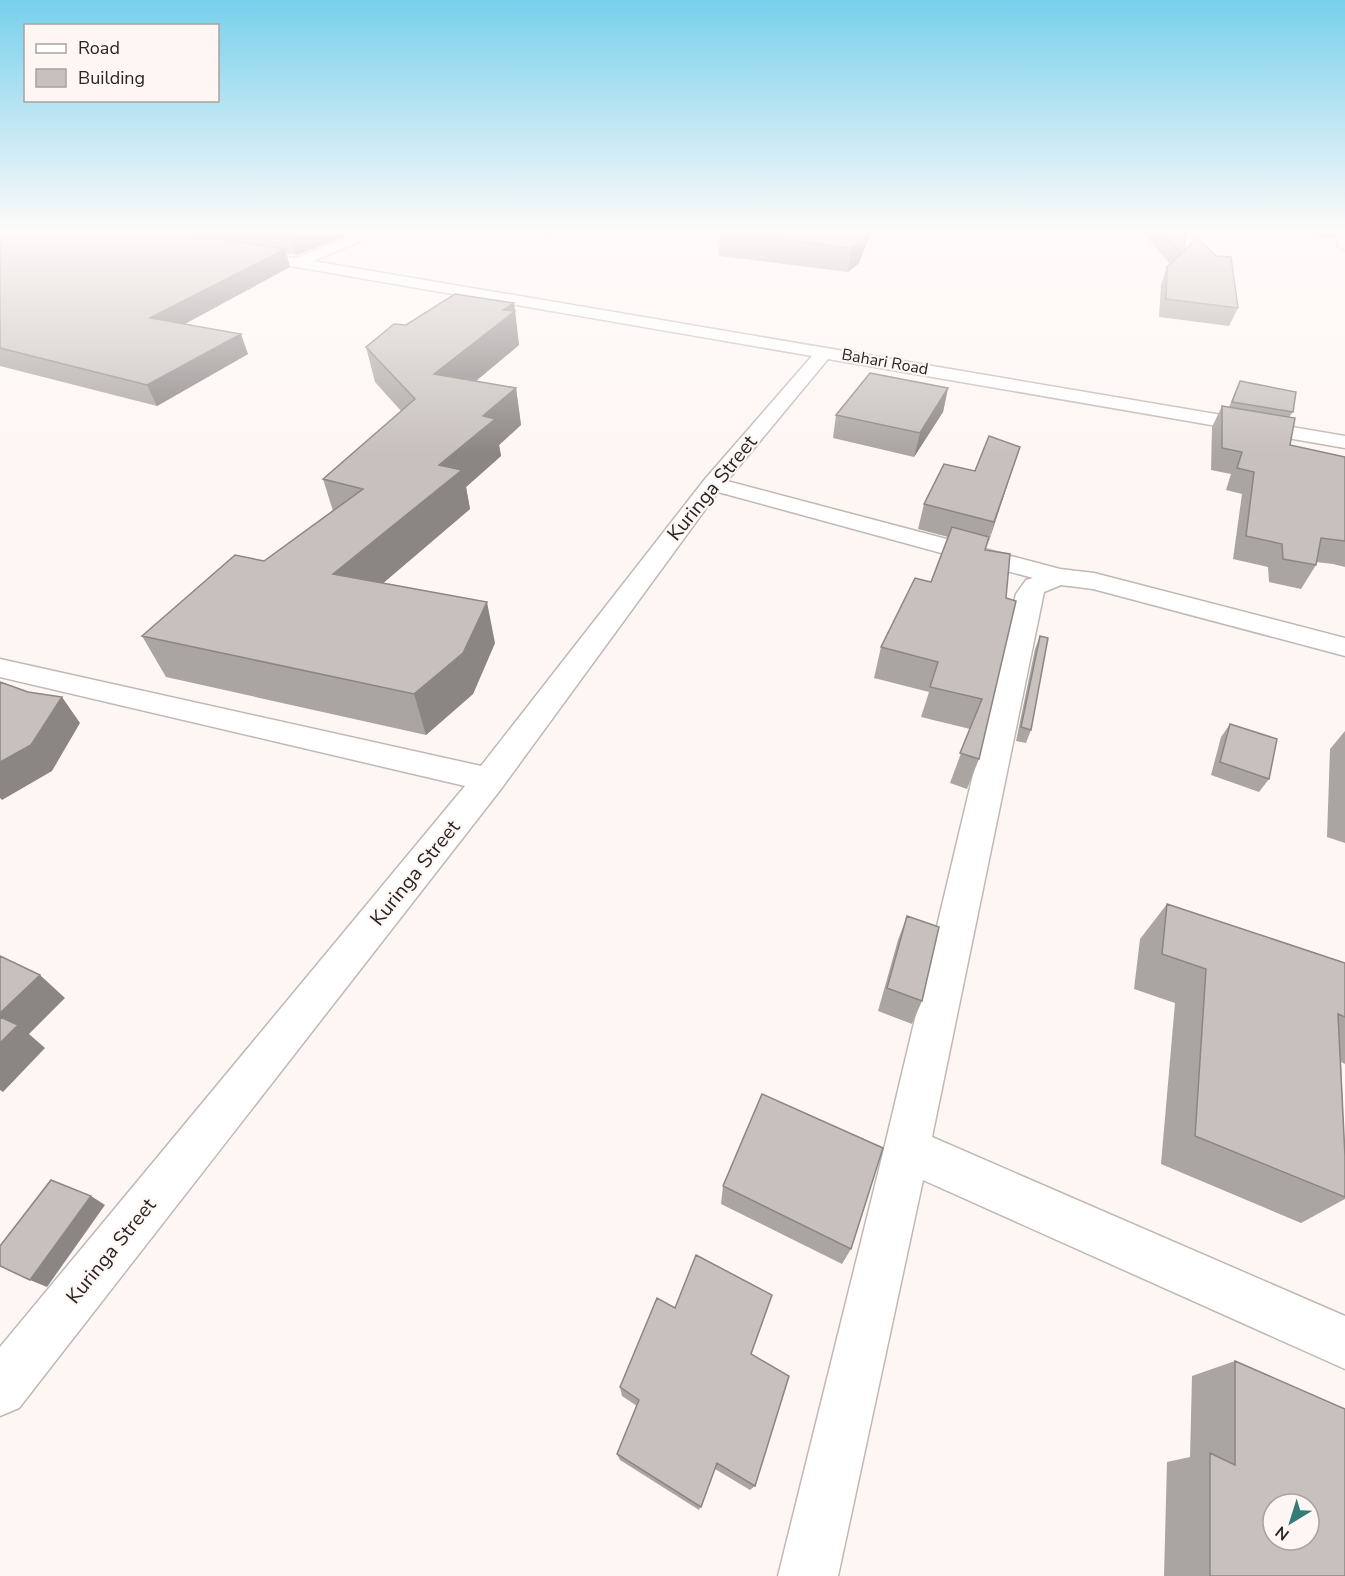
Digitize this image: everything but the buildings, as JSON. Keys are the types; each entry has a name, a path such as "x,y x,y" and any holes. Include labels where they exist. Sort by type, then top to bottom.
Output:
{"street":[{"name":"Bahari Road","path":"558,307 1345,442"},
{"name":"Kuringa Street","path":"0,1389 489,780 713,484 825,352"},
{"path":"713,484 1059,577 1094,581 1345,647"},
{"path":"808,1576 907,1149 1029,594 1035,586 1059,577"},
{"path":"0,668 489,780"},
{"path":"907,1149 1345,1343"}]}
